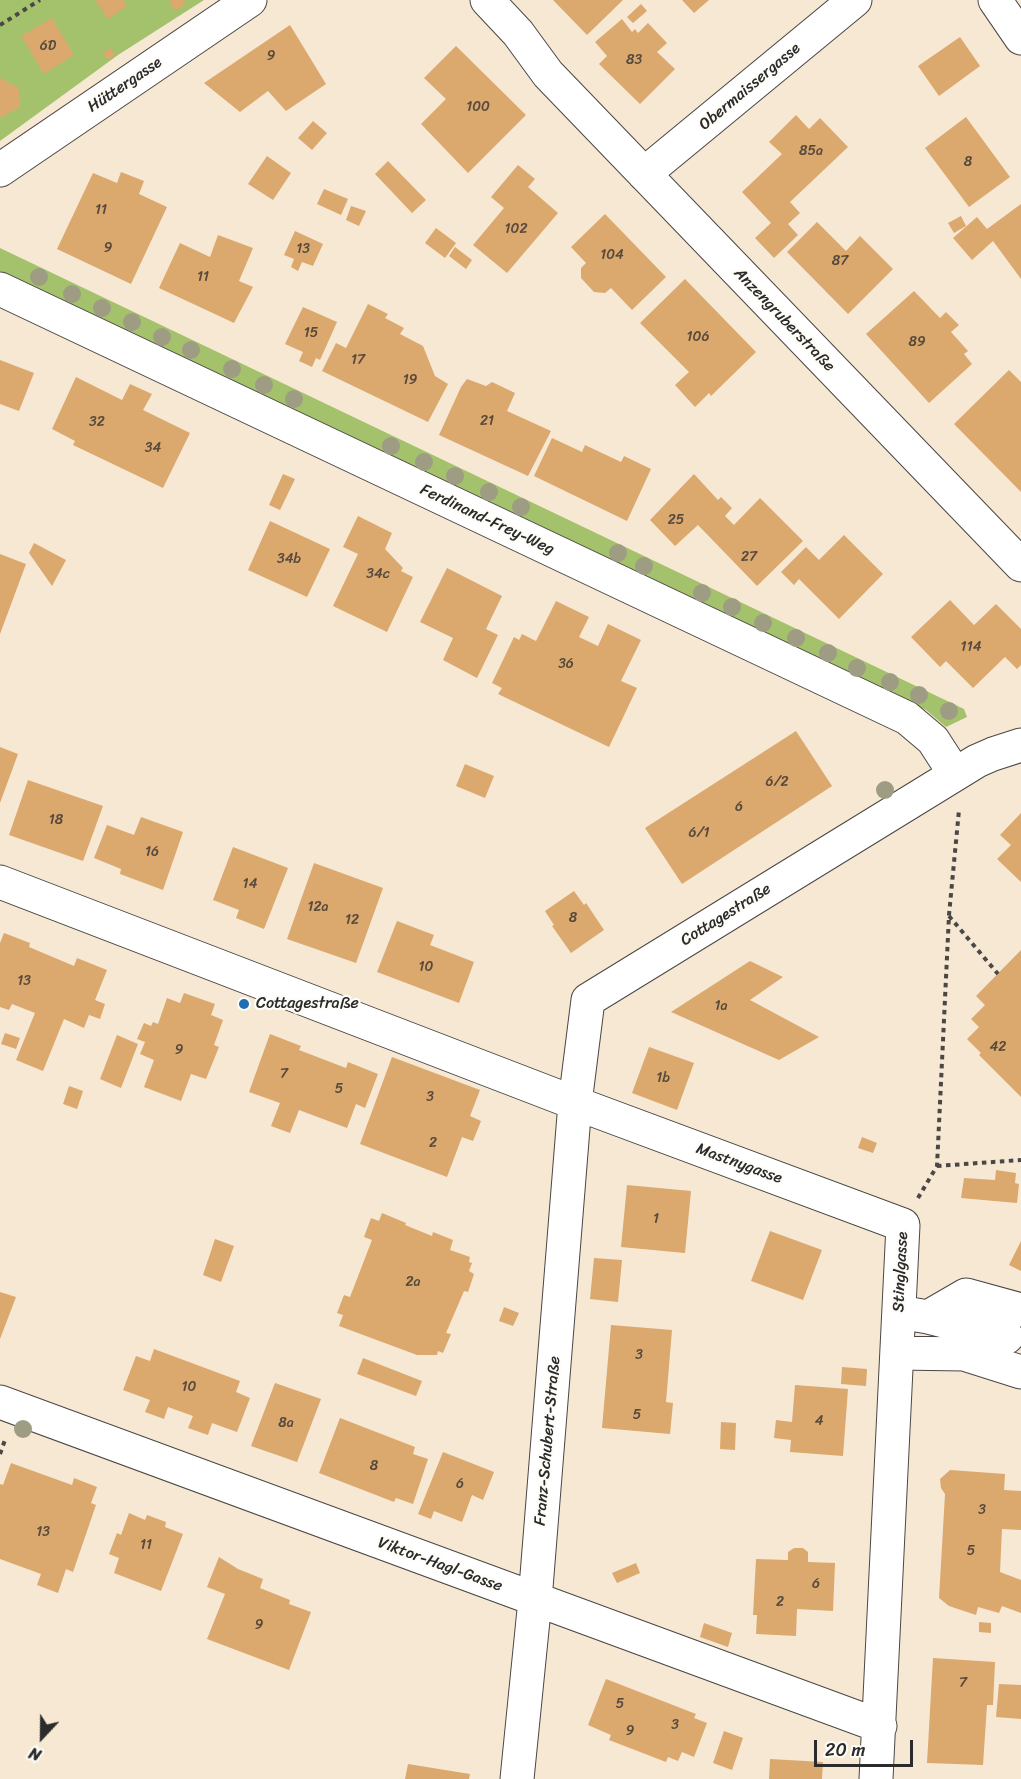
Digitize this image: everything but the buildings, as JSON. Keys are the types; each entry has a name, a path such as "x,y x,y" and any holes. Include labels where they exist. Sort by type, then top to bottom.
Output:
{"street":[{"name":"Hüttergasse","path":"0,170 250,0"},
{"name":"Anzengruberstraße","path":"466,0 506,41 548,74"},
{"name":"Anzengruberstraße","path":"487,0 518,33 548,74 1021,565"},
{"name":"Obermaissergasse","path":"644,174 855,0"},
{"path":"995,0 1021,38"},
{"name":"Ferdinand-Frey-Weg","path":"0,289 907,718 933,740 955,774"},
{"name":"Cottagestraße","path":"575,1103 588,1000 955,774 993,754 1021,745"},
{"path":"0,882 575,1103"},
{"name":"Mastnygasse","path":"575,1103 903,1225"},
{"name":"Franz-Schubert-Straße","path":"517,1779 535,1600 575,1103"},
{"name":"Stinglgasse","path":"876,1779 897,1353 913,1315 903,1225"},
{"path":"913,1315 966,1295 1014,1324"},
{"path":"897,1353 964,1354 1021,1372"},
{"name":"Viktor-Hagl-Gasse","path":"0,1402 880,1726"}],"path":[{"path":"0,25 40,0"},
{"name":"Stinglgasse","path":"903,1225 937,1166 949,915 960,814 955,774"},
{"path":"949,915 998,974"},
{"path":"937,1166 1021,1160"}],"green space":[{"path":"0,0 204,0 118,55 0,141"},
{"path":"0,248 964,709 967,717 946,727 926,710 0,271"}],"place":[{"name":"Cottagestraße","path":"244,1004"}]}
